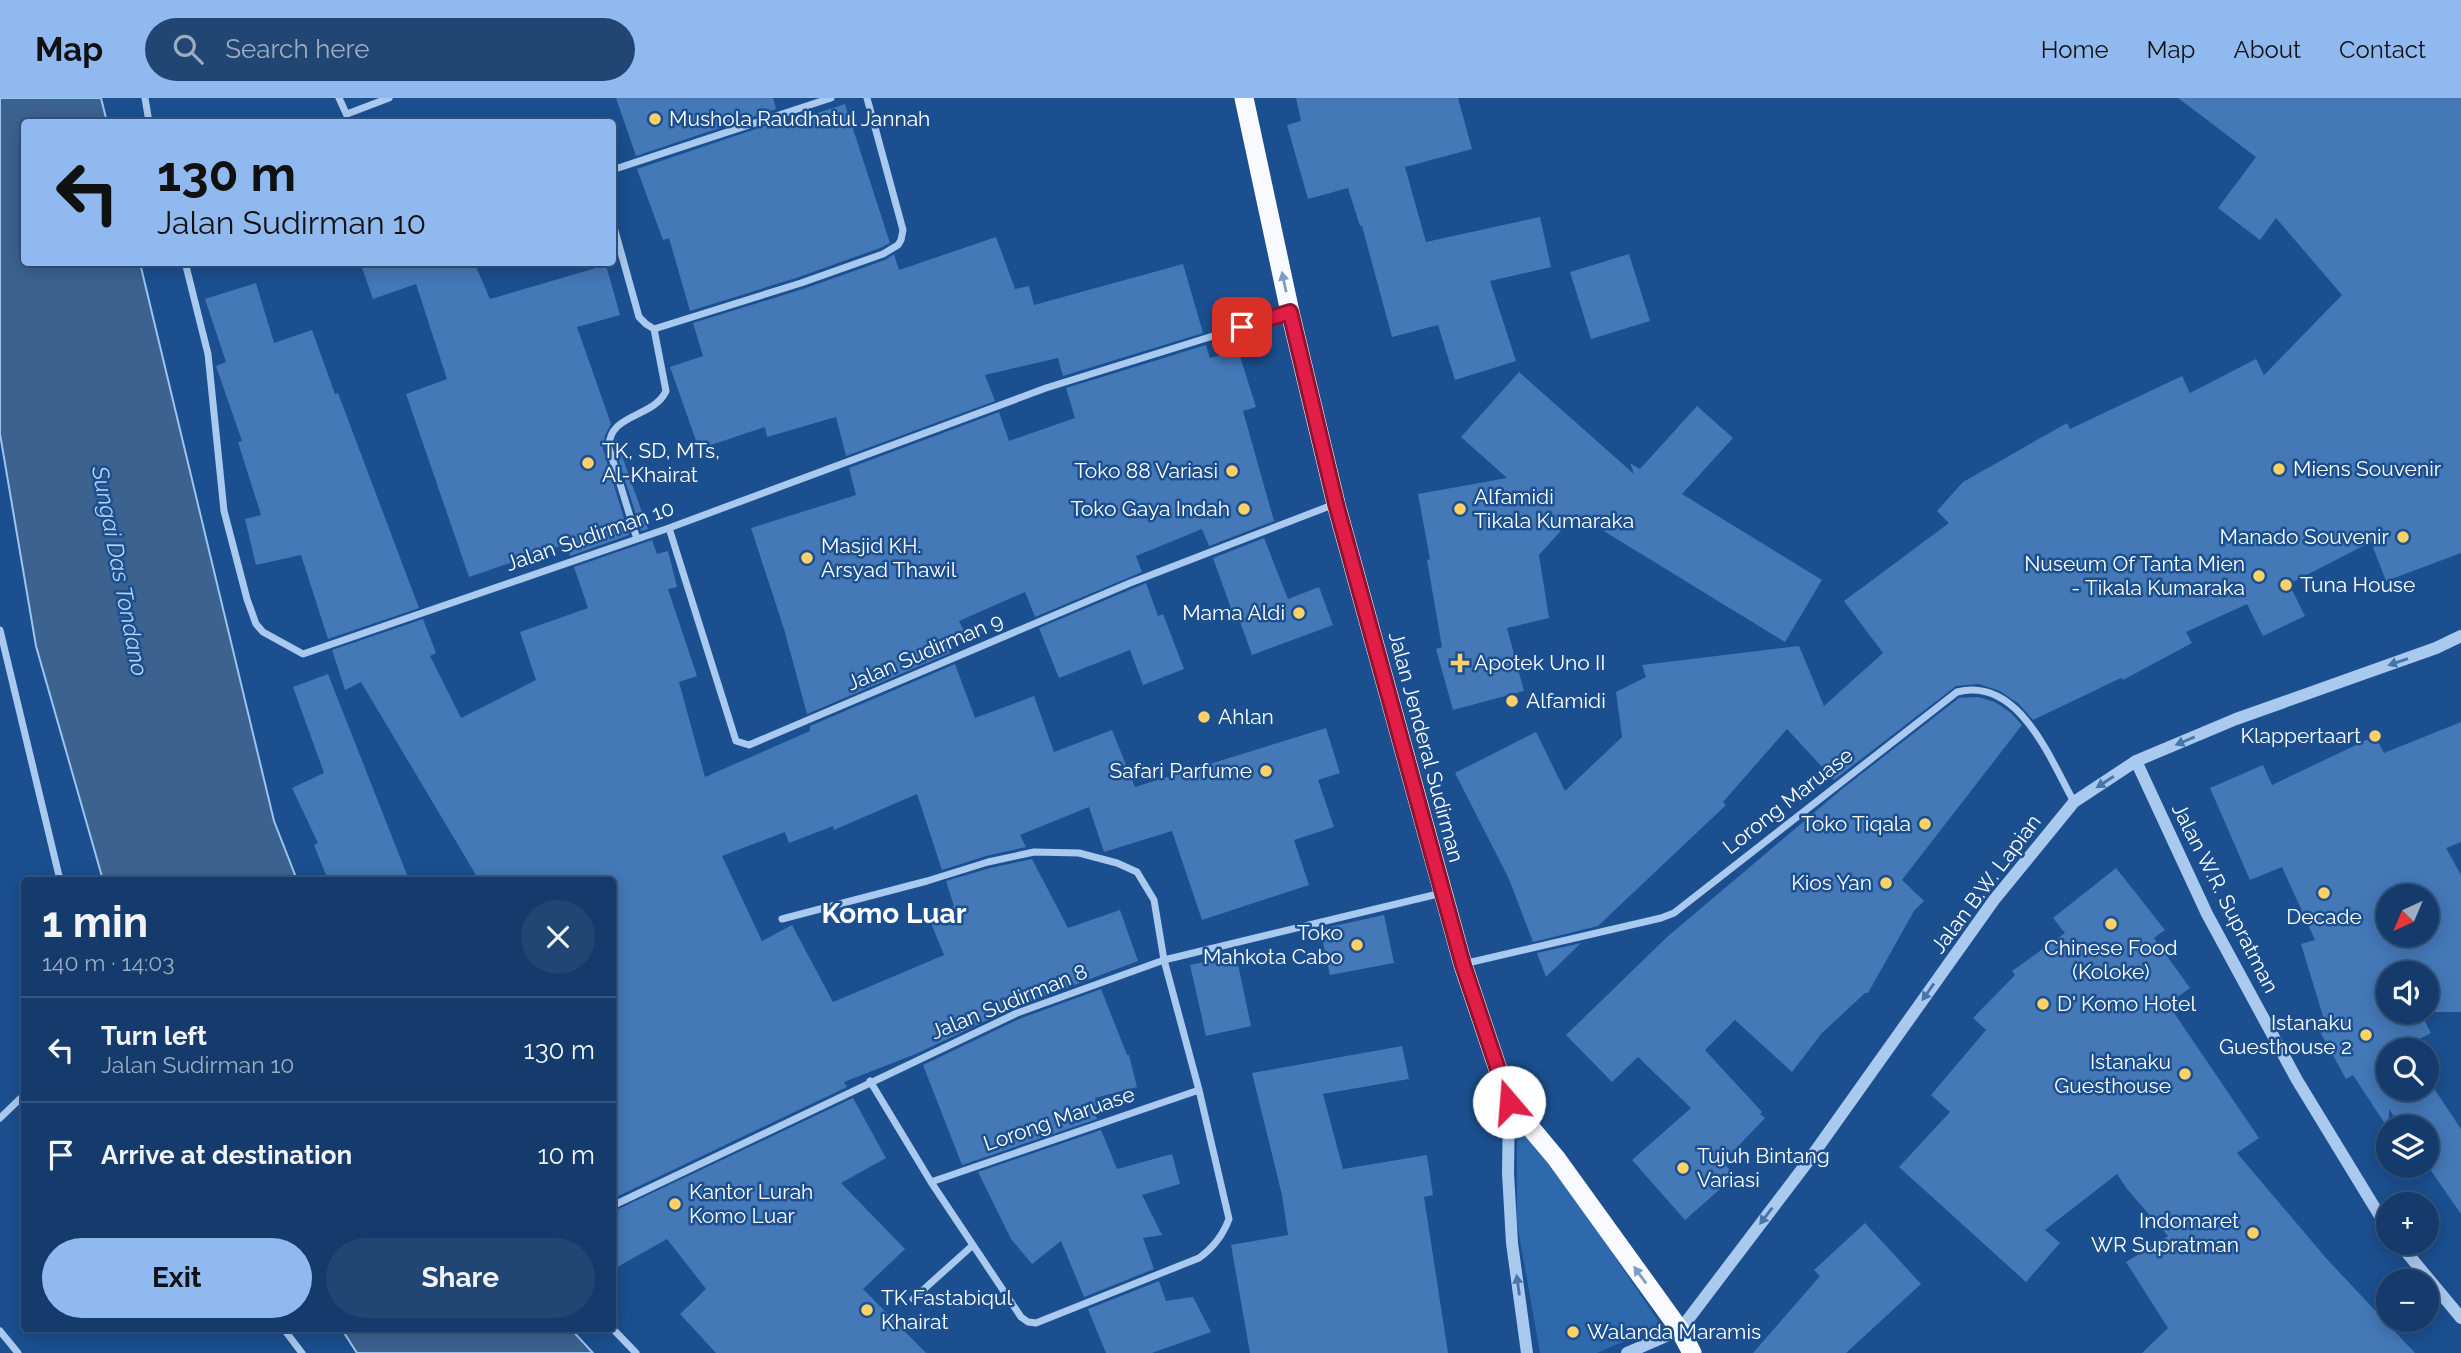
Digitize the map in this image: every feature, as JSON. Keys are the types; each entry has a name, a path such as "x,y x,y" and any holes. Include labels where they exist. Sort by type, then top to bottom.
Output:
{"highway":[{"name":"Jalan Jenderal Sudirman","path":"1244,98 1290,312 1336,504 1463,965 1509,1102 1556,1158 1680,1330 1692,1353"}],"street":[{"path":"145,98 148,119"},
{"path":"339,98 350,119"},
{"path":"347,114 389,98"},
{"path":"616,169 831,98"},
{"path":"654,329 801,283 883,254 898,245 901,240 901,223 867,98"},
{"path":"616,234 639,317 654,329 666,391 655,407 620,423 611,433 609,440 609,448 637,539"},
{"name":"Jalan Sudirman 10","path":"186,266 208,354 224,511 247,599 256,624 271,638 303,654 669,528 1046,388 1290,312"},
{"name":"Jalan Sudirman 9","path":"669,528 736,741 749,744 1130,583 1336,504"},
{"path":"0,630 59,877"},
{"name":"Jalan B.W. Lapian","path":"1680,1330 1809,1160 1994,900 2074,802 2136,761 2236,719 2436,648 2461,636"},
{"name":"Lorong Maruase","path":"1463,965 1674,913 1957,692 1972,688 1992,692 2009,702 2034,730 2074,802"},
{"name":"Jalan W.R. Supratman","path":"2136,761 2207,914 2297,1080 2376,1210"},
{"path":"782,919 988,862 1034,852 1079,853 1117,863 1137,872 1154,900 1164,960 1199,1090 1229,1219 1224,1232 1199,1258 1036,1323 1028,1322 1021,1317 931,1182 870,1081"},
{"name":"Jalan Sudirman 8","path":"616,1204 1017,1013 1164,960 1443,893"},
{"name":"Lorong Maruase","path":"931,1182 1199,1090"},
{"path":"0,1118 21,1098"},
{"path":"1509,1102 1508,1173 1512,1243 1527,1353"},
{"path":"913,1299 973,1245"},
{"path":"2409,1255 2461,1318"},
{"path":"1627,1353 1680,1330"},
{"path":"0,1331 18,1353"},
{"path":"286,1332 302,1353"},
{"path":"616,1332 636,1353"}],"shaded area":[{"path":"1517,1123 1548,1158 1661,1325 1597,1353 1540,1353 1517,1223"}],"water":[{"name":"Sungai Das Tondano","path":"0,98 101,98 106,119 21,119 21,266 141,266 274,821 296,877 102,877 36,646 0,434"},
{"path":"344,1332 574,1332 593,1353 357,1353"}],"building":[{"path":"616,98 773,98 776,109 636,156"},
{"path":"1296,98 1458,98 1472,149 1405,167 1426,242 1540,217 1551,267 1490,281 1516,361 1455,380 1438,325 1392,337 1362,226 1348,188 1308,199 1287,125 1301,121"},
{"path":"2178,98 2461,98 2461,553 2386,581 2371,542 2289,584 2305,616 2263,636 2247,604 2186,632 2192,643 2123,680 2121,678 2033,720 2019,704 2000,691 1979,684 1956,686 1834,780 1787,729 1723,802 1726,805 1598,926 1533,942 1509,879 1455,773 1536,732 1565,791 1622,737 1616,692 1646,677 1642,665 1799,646 1824,706 1883,653 1844,601 1949,523 1937,511 1963,482 2067,423 2070,429 2182,376 2190,393 2256,359 2264,375 2342,295 2276,218 2260,240 2218,208 2256,157"},
{"path":"845,104 890,243 799,277 690,311 669,238 663,240 637,169 780,121 781,125"},
{"path":"996,237 1015,289 1029,286 1034,305 1183,264 1203,333 1063,376 1058,358 985,375 995,401 846,456 836,417 767,437 765,427 699,449 670,367 703,356 693,323 803,289 885,260 894,254 899,270"},
{"path":"1629,254 1650,321 1591,339 1570,272"},
{"path":"361,266 476,266 490,299 606,266 620,315 577,327 611,424 605,435 603,449 629,535 570,556 566,544 469,577 406,394 447,379 416,284 373,299"},
{"path":"256,283 274,343 312,330 419,608 328,639 301,555 256,565 245,519 261,515 238,442 242,441 216,366 226,362 205,299"},
{"path":"1206,345 1210,358 1238,350 1256,407 1243,411 1274,521 1209,546 1202,529 1136,556 1142,572 1035,617 1025,592 959,621 966,635 947,644 950,653 807,714 784,629 751,528 856,495 849,468 999,412 1009,441 1075,418 1066,388"},
{"path":"1519,372 1634,474 1630,463 1640,469 1697,406 1733,438 1682,494 1822,580 1785,642 1576,514 1539,555 1549,618 1507,628 1524,691 1453,710 1436,649 1442,647 1418,494 1507,478 1461,437"},
{"path":"616,439 648,529 641,531 615,448"},
{"path":"1264,538 1288,599 1319,587 1333,625 1252,655 1236,610 1232,611 1213,558"},
{"path":"652,540 657,554 668,551 677,587 668,589 697,676 679,682 705,777 810,731 810,726 955,664 975,718 1034,696 1054,752 1112,730 1135,787 1326,728 1340,773 1318,780 1334,827 1294,840 1309,885 1202,920 1172,831 1104,852 1089,807 1020,835 1026,847 942,870 917,794 834,830 833,826 789,843 785,832 722,856 762,941 792,925 833,1002 944,955 928,916 954,906 946,881 1032,859 1068,928 1120,910 1138,961 1015,1007 918,1053 844,1082 847,1087 616,1197 616,877 477,877 361,682 345,690 332,650 423,619 436,653 430,656 461,718 536,680 520,632 588,608 574,567"},
{"path":"1146,583 1158,616 1163,614 1184,669 1143,685 1130,650 1059,678 1039,628"},
{"path":"328,674 408,877 327,877 314,845 318,843 292,788 324,773 293,687"},
{"path":"1978,697 1995,702 2022,725 1902,880 1924,901 1914,911 1868,993 1822,1033 1792,1072 1735,1020 1705,1050 1765,1118 1723,1162 1735,1176 1685,1220 1632,1160 1691,1108 1638,1057 1612,1082 1566,1035 1667,937 1842,789 1959,698"},
{"path":"2461,722 2461,842 2446,848 2461,875 2461,1012 2439,1012 2439,961 2376,961 2376,1024 2426,1024 2431,1033 2421,1038 2376,1038 2376,1101 2439,1101 2439,1096 2461,1129 2461,1214 2436,1178 2439,1178 2439,1115 2393,1115 2389,1109 2389,1115 2379,1115 2353,1075 2346,1079 2319,1030 2326,1026 2301,944 2315,940 2282,867 2250,880 2210,788 2263,765 2272,785 2375,736 2384,753"},
{"path":"2116,868 2165,930 2154,938 2190,988 2168,1004 2259,1138 2237,1153 2326,1258 2376,1311 2376,1332 2395,1332 2415,1353 2142,1353 2168,1328 2126,1262 2168,1236 2117,1174 2045,1230 2060,1243 2026,1282 1899,1167 1950,1112 1931,1095 1986,1030 1973,1018 2015,975 2012,971 2065,933 2053,918"},
{"name":"Toko Mahkota Cabo","path":"1384,915 1394,963 1330,975 1320,929"},
{"path":"1581,943 1546,977 1537,953"},
{"path":"1236,955 1251,1026 1206,1036 1190,965"},
{"path":"1101,989 1129,1055 1137,1087 1095,1098 1098,1105 1092,1107 1097,1119 962,1165 923,1065 1019,1019"},
{"path":"1402,1046 1409,1079 1323,1094 1343,1169 1427,1155 1433,1195 1424,1197 1448,1353 1250,1353 1231,1245 1288,1235 1282,1195 1252,1073"},
{"path":"853,1098 886,1158 841,1183 905,1249 863,1289 926,1353 716,1353 680,1314 706,1289 667,1239 616,1268 616,1210"},
{"path":"1101,1130 1117,1169 1172,1154 1180,1184 1142,1195 1162,1235 1143,1238 1154,1269 1084,1297 1061,1241 1032,1264 1011,1239 978,1172"},
{"path":"1865,1223 1921,1284 1846,1353 1753,1353 1820,1276 1814,1270"},
{"path":"1159,1281 1166,1301 1193,1297 1211,1332 1152,1353 1106,1353 1088,1309"}],"place":[{"name":"Mushola Raudhatul Jannah","path":"655,119"},
{"name":"TK, SD, MTs, Al-Khairat","path":"588,463"},
{"name":"Miens Souvenir","path":"2279,469"},
{"name":"Toko 88 Variasi","path":"1232,471"},
{"name":"Toko Gaya Indah","path":"1244,509"},
{"name":"Alfamidi Tikala Kumaraka","path":"1460,509"},
{"name":"Manado Souvenir","path":"2403,537"},
{"name":"Masjid KH. Arsyad Thawil","path":"807,558"},
{"name":"Nuseum Of Tanta Mien - Tikala Kumaraka","path":"2259,576"},
{"name":"Tuna House","path":"2286,585"},
{"name":"Mama Aldi","path":"1299,613"},
{"name":"Apotek Uno II","path":"1460,663"},
{"name":"Alfamidi","path":"1512,701"},
{"name":"Ahlan","path":"1204,717"},
{"name":"Klappertaart","path":"2375,736"},
{"name":"Safari Parfume","path":"1266,771"},
{"name":"Toko Tiqala","path":"1925,824"},
{"name":"Kios Yan","path":"1886,883"},
{"name":"Decade","path":"2324,893"},
{"name":"Chinese Food (Koloke)","path":"2111,924"},
{"name":"Toko Mahkota Cabo","path":"1357,945"},
{"name":"D' Komo Hotel","path":"2043,1004"},
{"name":"Istanaku Guesthouse 2","path":"2366,1035"},
{"name":"Istanaku Guesthouse","path":"2185,1074"},
{"name":"Tujuh Bintang Variasi","path":"1683,1168"},
{"name":"Kantor Lurah Komo Luar","path":"675,1204"},
{"name":"Indomaret WR Supratman","path":"2253,1233"},
{"name":"TK Fastabiqul Khairat","path":"867,1310"},
{"name":"Walanda Maramis","path":"1573,1332"}],"district":[{"name":"Komo Luar","path":"894,913"}],"route":[{"path":"1242,327 1290,312 1336,504 1443,893 1463,965 1509,1102"}]}
